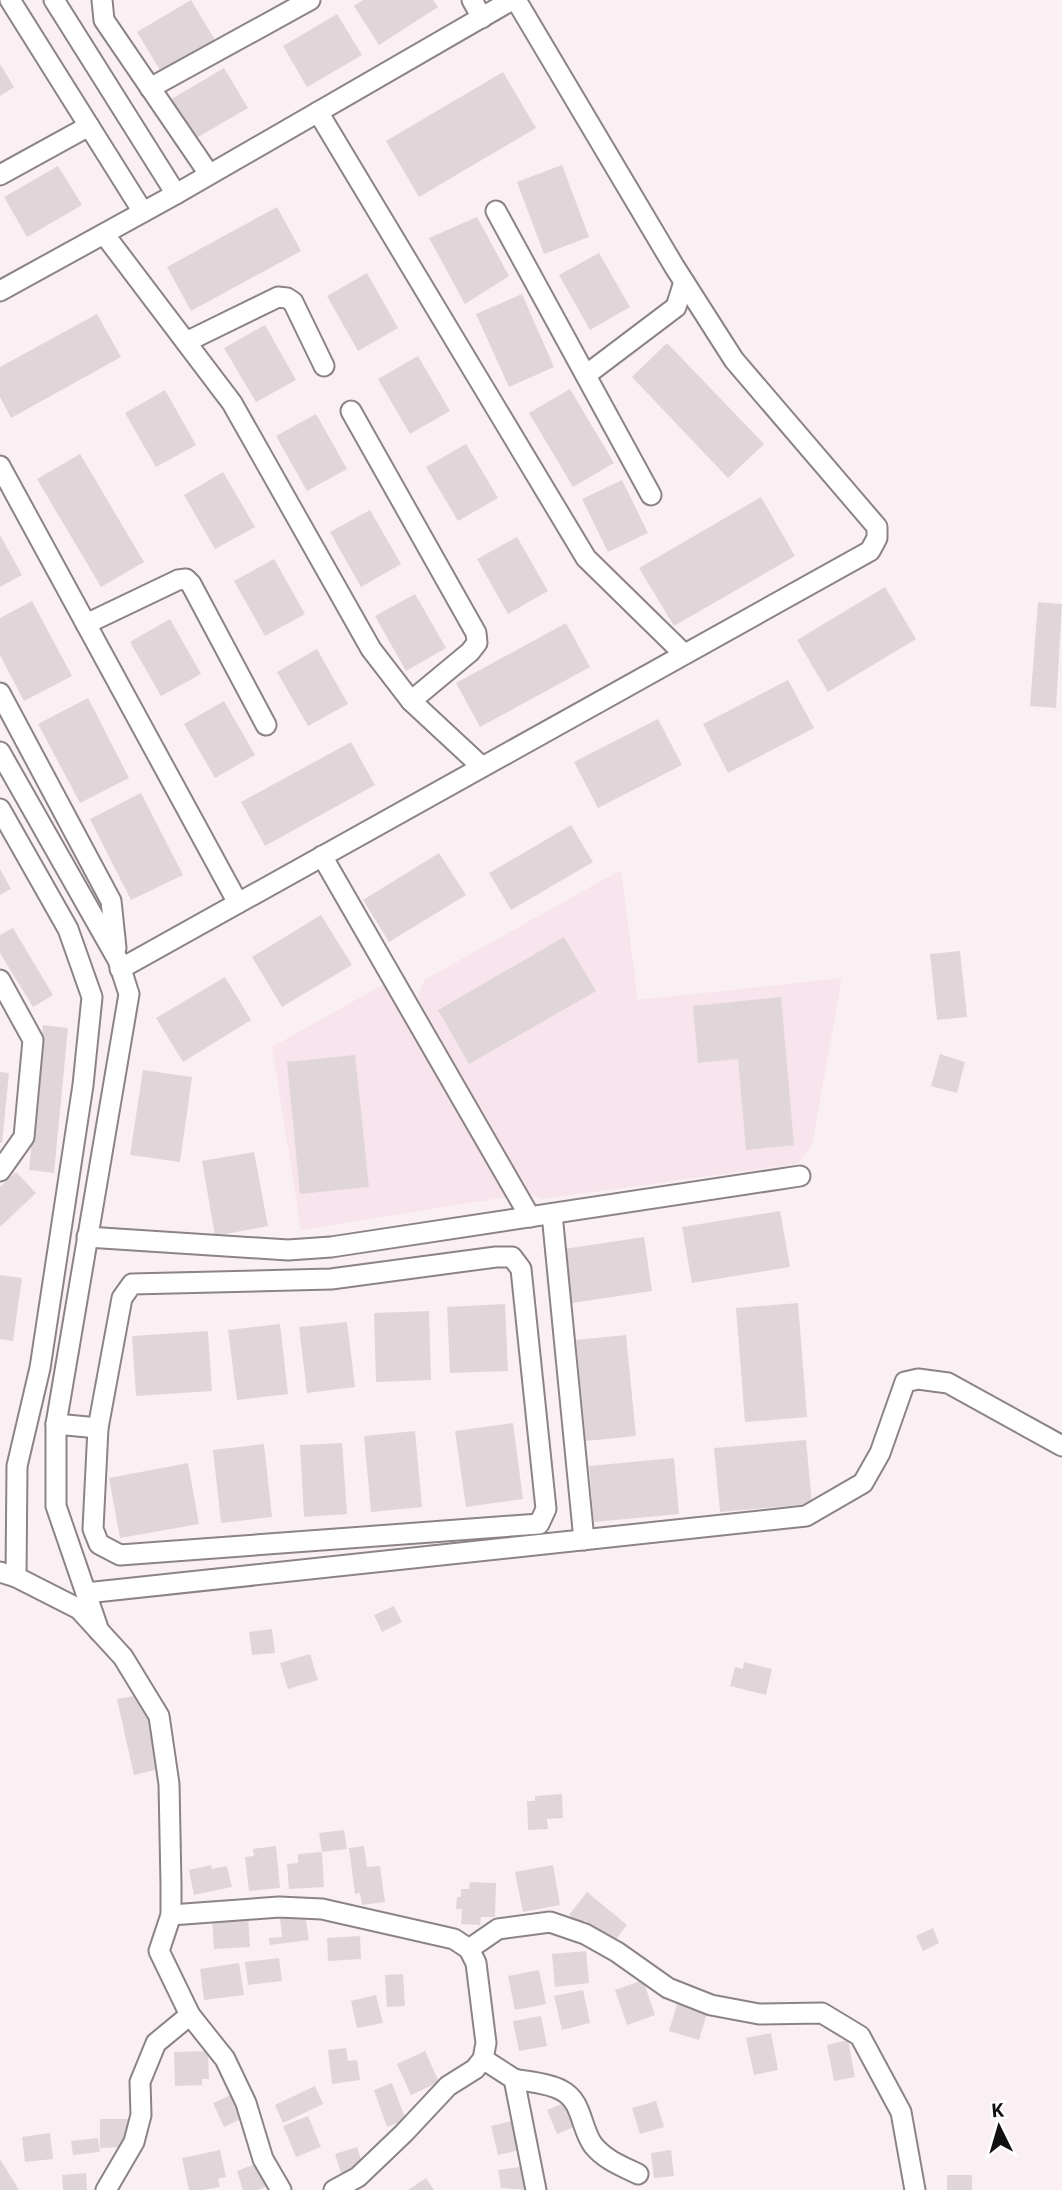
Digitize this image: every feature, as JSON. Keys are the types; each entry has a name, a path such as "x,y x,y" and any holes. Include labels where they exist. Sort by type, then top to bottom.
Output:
{"street":[{"path":"10,0 144,212"},
{"path":"54,0 176,194"},
{"path":"102,0 104,20 209,174"},
{"path":"150,88 310,0"},
{"path":"472,0 482,18"},
{"path":"0,291 176,194 514,0 734,360 877,527 877,538 870,551 238,903 119,964"},
{"path":"318,112 586,558 684,654"},
{"path":"0,175 89,126"},
{"path":"496,211 651,495"},
{"path":"104,234 232,403 371,649 411,701 481,766"},
{"path":"586,375 676,307 684,282"},
{"path":"186,342 278,297 287,298 293,302 324,366"},
{"path":"351,411 476,633 477,643 470,652 411,701"},
{"path":"0,466 238,903"},
{"path":"86,624 178,580 186,579 266,725"},
{"path":"0,693 111,901 119,964"},
{"path":"0,752 119,964 129,994 56,1424 56,1506 99,1631"},
{"path":"0,808 68,929 92,997 83,1085 40,1368 17,1466 8,1574 79,1609 122,1657 159,1716 169,1784 171,1915 159,1951 190,2015 225,2059 246,2102 263,2159 281,2190"},
{"path":"322,856 530,1217"},
{"path":"0,980 33,1040 24,1137 0,1171"},
{"path":"88,1237 288,1250 331,1247 800,1177"},
{"path":"552,1214 584,1540"},
{"path":"331,1247 331,1279"},
{"path":"512,1257 521,1269 546,1509 539,1524 120,1555 99,1544 93,1529 98,1428 122,1297 132,1284 331,1279 512,1257"},
{"path":"86,1593 806,1516 863,1483 880,1454 905,1382 918,1379 948,1384 1062,1446"},
{"path":"56,1424 98,1428"},
{"path":"171,1915 279,1907 322,1909 454,1939 469,1949 476,1963 486,2043 483,2059 475,2069 448,2086 358,2177 334,2190"},
{"path":"469,1949 498,1929 550,1922 585,1934 617,1952 668,1988 711,2005 759,2014 822,2012 860,2036 901,2112 915,2190"},
{"path":"106,2190 134,2141 141,2115 139,2082 156,2043 190,2015"},
{"path":"483,2059 514,2079 553,2087 568,2094 577,2105 586,2132 595,2147 607,2159 638,2174"},
{"path":"514,2079 536,2190"}],"shaded area":[{"path":"621,870 638,1000 842,978 812,1145 797,1164 542,1199 527,1192 418,998 424,980"},
{"path":"386,983 507,1197 301,1230 272,1047"}],"building":[{"path":"191,0 215,40 161,72 137,32"},
{"path":"363,0 433,0 438,7 379,45 354,6"},
{"path":"337,14 362,55 307,87 283,46"},
{"path":"0,64 14,87 0,96"},
{"path":"224,68 248,108 193,140 170,100"},
{"path":"503,72 536,128 419,197 386,141"},
{"path":"562,165 589,237 544,254 517,182"},
{"path":"58,166 82,205 27,237 4,197"},
{"path":"277,207 301,251 191,311 167,267"},
{"path":"477,217 509,276 465,304 429,238"},
{"path":"599,253 630,307 590,330 559,275"},
{"path":"367,273 398,328 358,351 327,296"},
{"path":"522,294 554,367 509,387 476,314"},
{"path":"97,314 121,357 11,418 0,397 0,367"},
{"path":"265,325 296,380 256,402 224,348"},
{"path":"667,343 764,444 728,478 632,377"},
{"path":"418,356 450,411 410,434 378,379"},
{"path":"570,389 614,463 573,487 529,413"},
{"path":"165,390 196,445 156,467 125,413"},
{"path":"316,414 347,469 307,491 276,436"},
{"path":"466,444 498,498 458,521 426,467"},
{"path":"80,454 144,562 101,587 37,479"},
{"path":"223,472 255,527 215,549 184,495"},
{"path":"622,480 648,533 608,552 582,499"},
{"path":"761,497 795,556 674,626 639,568"},
{"path":"370,510 401,564 361,587 330,532"},
{"path":"0,535 22,575 0,587"},
{"path":"517,537 548,591 508,614 477,559"},
{"path":"274,559 305,614 265,636 234,581"},
{"path":"885,587 916,639 828,692 797,640"},
{"path":"415,594 446,648 406,671 375,616"},
{"path":"32,601 72,676 24,701 0,655 0,618"},
{"path":"1038,602 1062,604 1056,708 1030,706"},
{"path":"170,619 201,674 161,696 130,642"},
{"path":"566,623 590,667 480,727 456,683"},
{"path":"317,649 348,704 308,726 277,672"},
{"path":"788,680 814,728 728,773 703,724"},
{"path":"88,698 129,778 80,803 38,724"},
{"path":"224,701 255,755 215,778 184,724"},
{"path":"658,719 682,765 598,808 574,762"},
{"path":"351,742 375,785 265,846 241,802"},
{"path":"141,793 183,875 131,900 90,819"},
{"path":"571,825 593,862 511,910 489,873"},
{"path":"439,853 466,895 389,942 363,900"},
{"path":"0,869 11,889 0,895"},
{"path":"321,915 352,965 282,1007 252,957"},
{"path":"13,928 53,995 33,1007 0,953 0,935"},
{"path":"564,937 596,991 469,1064 438,1010"},
{"path":"960,951 967,1017 937,1020 930,954"},
{"path":"225,977 251,1020 183,1062 156,1018"},
{"path":"781,997 794,1145 746,1150 738,1059 698,1063 693,1006"},
{"path":"43,1025 68,1028 54,1173 29,1170"},
{"path":"940,1054 965,1062 957,1093 931,1086"},
{"path":"355,1055 369,1187 300,1194 287,1062"},
{"path":"143,1070 192,1077 180,1162 130,1155"},
{"path":"0,1072 9,1073 2,1143 0,1143"},
{"path":"254,1152 268,1226 215,1236 202,1161"},
{"path":"16,1172 36,1193 0,1227 0,1187"},
{"path":"780,1211 790,1267 692,1283 682,1227"},
{"path":"644,1237 652,1291 572,1303 564,1249"},
{"path":"0,1275 22,1278 13,1341 0,1339"},
{"path":"798,1303 807,1417 745,1422 736,1308"},
{"path":"505,1304 508,1371 450,1373 447,1307"},
{"path":"429,1311 431,1380 376,1382 374,1313"},
{"path":"347,1322 355,1387 307,1393 299,1327"},
{"path":"280,1324 288,1394 237,1400 228,1330"},
{"path":"208,1331 212,1391 136,1396 132,1336"},
{"path":"626,1335 636,1436 586,1441 576,1340"},
{"path":"513,1423 523,1499 466,1507 455,1431"},
{"path":"415,1431 422,1507 371,1512 364,1436"},
{"path":"806,1440 812,1504 720,1512 714,1448"},
{"path":"342,1443 347,1514 304,1517 300,1445"},
{"path":"264,1444 272,1517 221,1523 213,1450"},
{"path":"674,1458 679,1514 594,1522 589,1466"},
{"path":"188,1463 199,1524 120,1538 109,1478"},
{"path":"394,1606 402,1622 382,1632 374,1615"},
{"path":"272,1629 275,1653 252,1655 249,1632"},
{"path":"310,1654 318,1680 288,1689 280,1663"},
{"path":"744,1662 772,1669 766,1695 730,1686 735,1667 743,1669"},
{"path":"141,1688 159,1769 134,1775 117,1699 134,1696 133,1690"},
{"path":"562,1794 563,1818 547,1819 548,1829 528,1830 527,1801 535,1801 535,1796"},
{"path":"344,1830 347,1849 322,1852 319,1833"},
{"path":"276,1846 280,1888 249,1891 245,1857 254,1856 253,1849"},
{"path":"364,1846 367,1867 380,1866 385,1902 362,1905 360,1893 355,1894 349,1848"},
{"path":"322,1852 324,1887 289,1889 287,1864 298,1863 298,1854"},
{"path":"211,1865 212,1869 227,1866 232,1887 194,1895 189,1870"},
{"path":"553,1865 560,1905 523,1912 515,1872"},
{"path":"470,1882 496,1883 495,1917 481,1917 480,1925 461,1924 462,1909 456,1909 461,1889 469,1889"},
{"path":"587,1892 627,1925 613,1943 585,1920 581,1925 569,1915"},
{"path":"248,1914 250,1947 214,1949 212,1916"},
{"path":"305,1915 309,1940 270,1945 269,1938 282,1937 280,1918"},
{"path":"933,1928 939,1943 923,1951 916,1936"},
{"path":"360,1936 361,1959 328,1961 327,1938"},
{"path":"586,1951 589,1983 555,1987 552,1954"},
{"path":"279,1958 282,1981 248,1985 245,1962"},
{"path":"239,1963 244,1995 204,2000 200,1969"},
{"path":"539,1970 546,2004 515,2010 508,1976"},
{"path":"403,1974 405,2006 387,2007 385,1975"},
{"path":"643,1980 655,2015 627,2025 615,1990"},
{"path":"583,1990 590,2023 562,2030 554,1996"},
{"path":"376,1995 383,2023 357,2028 351,2001"},
{"path":"677,2004 707,2013 699,2040 669,2031"},
{"path":"541,2016 547,2046 519,2051 513,2021"},
{"path":"771,2033 778,2070 754,2075 746,2038"},
{"path":"848,2040 855,2077 834,2081 827,2045"},
{"path":"346,2048 348,2061 357,2060 360,2080 332,2084 328,2050"},
{"path":"208,2051 209,2079 202,2079 202,2085 175,2086 174,2052"},
{"path":"425,2051 439,2082 411,2095 397,2064"},
{"path":"392,2083 406,2120 387,2127 374,2090"},
{"path":"315,2086 323,2104 283,2123 275,2105"},
{"path":"235,2093 245,2117 224,2127 213,2103"},
{"path":"569,2101 579,2125 557,2134 547,2110"},
{"path":"656,2101 664,2127 640,2134 632,2108"},
{"path":"308,2116 321,2147 296,2157 283,2126"},
{"path":"100,2119 129,2119 129,2147 100,2148"},
{"path":"517,2120 524,2149 498,2155 491,2126"},
{"path":"50,2133 53,2159 25,2162 22,2137"},
{"path":"98,2138 100,2152 73,2155 71,2141"},
{"path":"357,2147 364,2169 342,2176 335,2154"},
{"path":"220,2150 226,2177 218,2179 220,2187 189,2190 182,2158"},
{"path":"671,2150 674,2176 654,2178 651,2153"},
{"path":"0,2159 19,2190 0,2190"},
{"path":"258,2163 266,2187 243,2190 237,2171"},
{"path":"527,2166 530,2190 501,2188 498,2170"},
{"path":"86,2173 87,2190 63,2190 62,2175"},
{"path":"947,2175 972,2175 972,2190 947,2190"},
{"path":"426,2178 434,2190 408,2190"}]}
